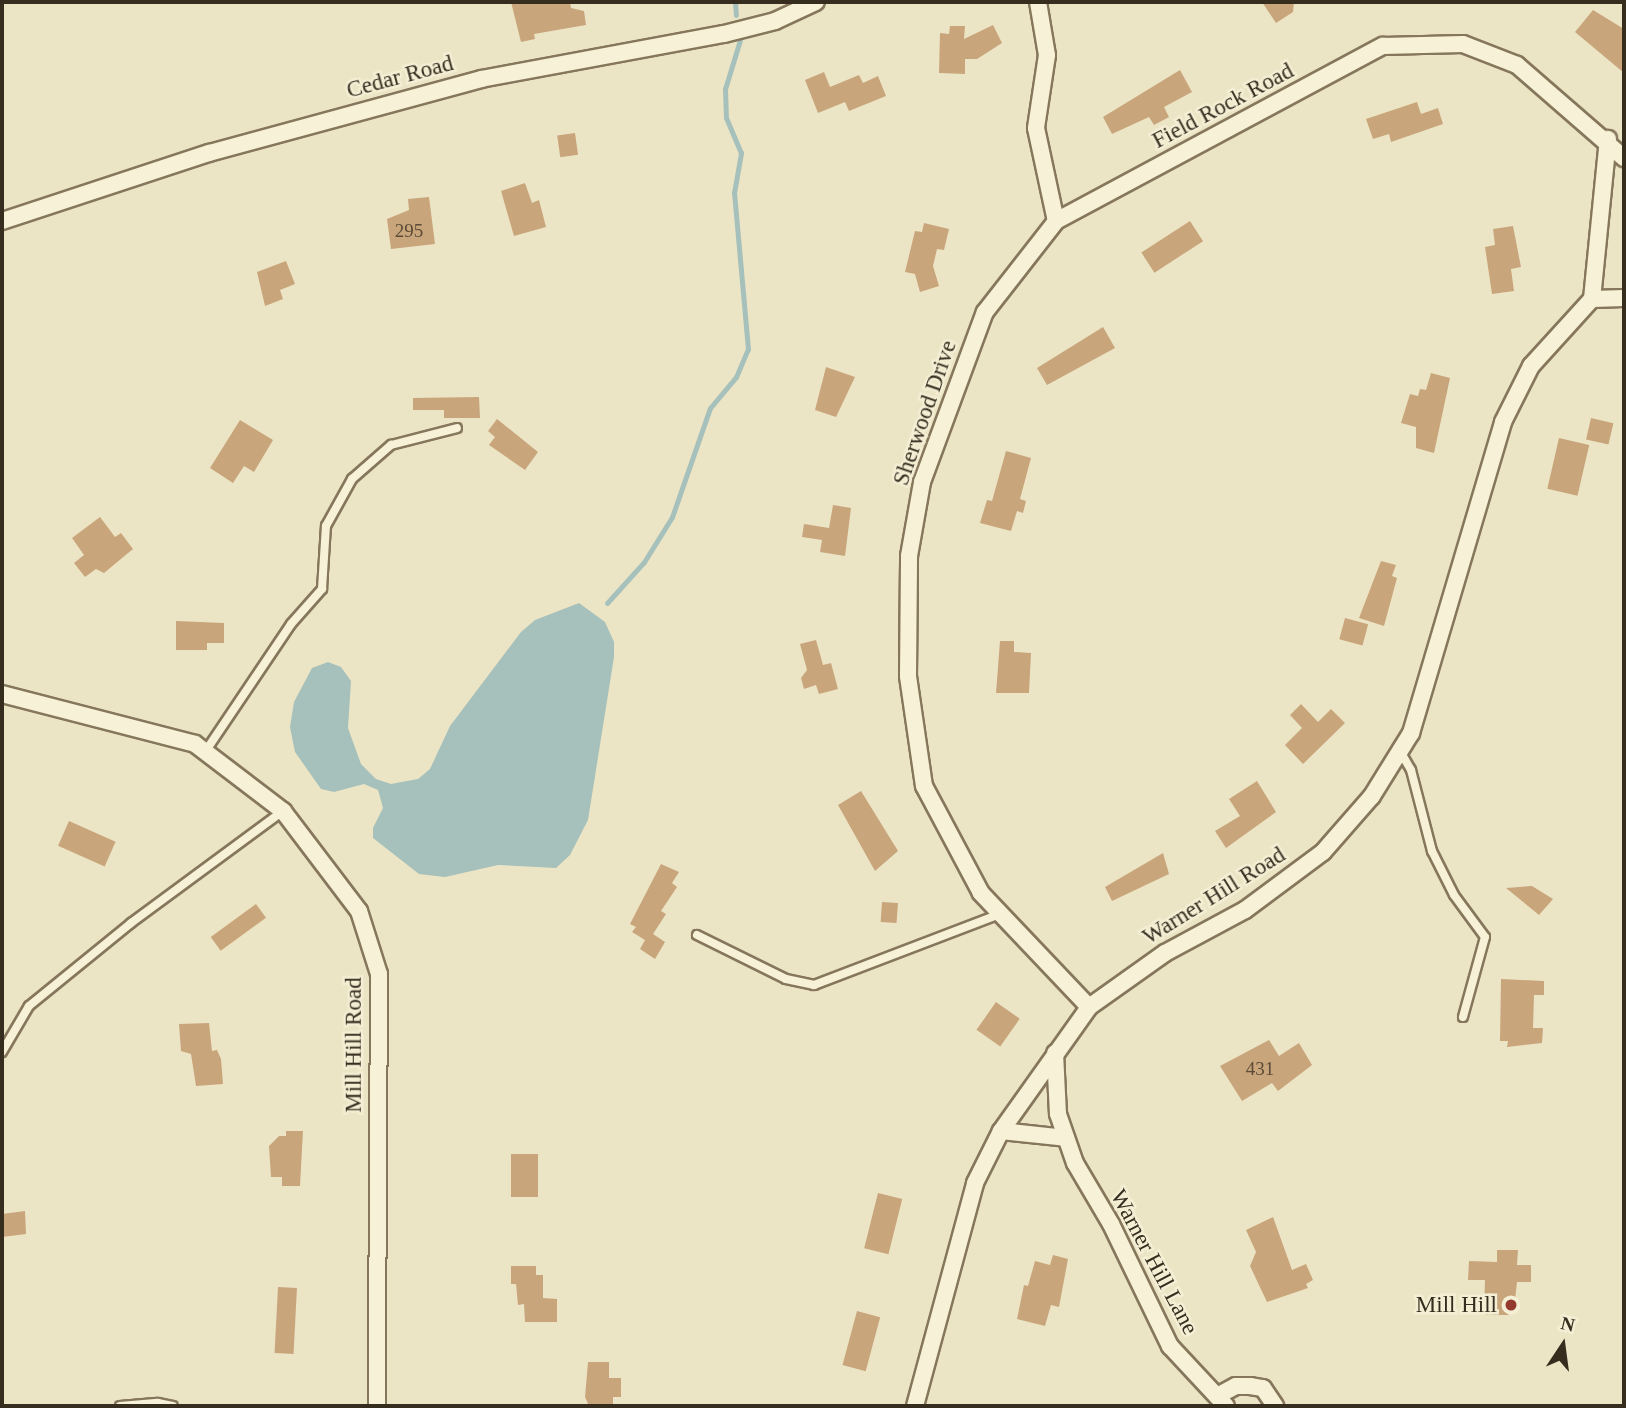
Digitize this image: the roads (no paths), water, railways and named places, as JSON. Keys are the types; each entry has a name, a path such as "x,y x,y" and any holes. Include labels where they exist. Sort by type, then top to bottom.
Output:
{"street":[{"name":"Cedar Road","path":"2,221 209,153 481,79 724,34 775,21 816,2"},
{"path":"1038,2 1047,55 1036,128 1056,220"},
{"name":"Field Rock Road","path":"1056,220 1383,46 1463,44 1517,65 1608,139 1624,158"},
{"path":"1608,139 1592,299 1624,298"},
{"name":"Sherwood Drive","path":"1056,220 985,312 922,482 909,556 908,676 924,786 981,893 1089,1007"},
{"name":"Warner Hill Road","path":"915,1406 975,1183 1001,1131 1089,1007 1165,953 1245,910 1324,852 1372,796 1400,751 1411,733 1448,616 1503,422 1531,366 1592,299"},
{"name":"Mill Hill Road","path":"2,694 195,744 283,811 359,911 379,974 377,1406"},
{"name":"Warner Hill Lane","path":"1055,1053 1058,1114 1066,1138 1170,1346 1222,1401 1236,1386 1250,1386 1263,1388 1275,1406"},
{"path":"1001,1131 1066,1138"}],"lane":[{"path":"205,752 291,624 322,589 326,526 352,479 391,445 457,428"},
{"path":"1400,751 1410,770 1432,851 1454,895 1485,937 1462,1017"},
{"path":"2,1052 36,999 283,811"},
{"path":"698,935 786,979 814,985 1000,914"},
{"path":"120,1406 173,1406"}],"water":[{"path":"579,603 605,622 614,642 614,657 588,820 570,855 556,868 498,865 445,877 419,874 373,838 373,828 383,808 378,790 364,784 334,792 321,789 295,752 290,727 294,702 312,668 328,662 341,667 351,681 348,728 361,764 376,779 391,784 418,779 430,769 450,726 521,632 535,620"}],"waterway":[{"path":"735,2 736,15"},
{"path":"607,603 644,562 672,517 710,408 736,377 748,349 734,193 741,153 726,118 725,89 740,40"}],"place":[{"name":"Mill Hill","path":"1511,1305"}]}
